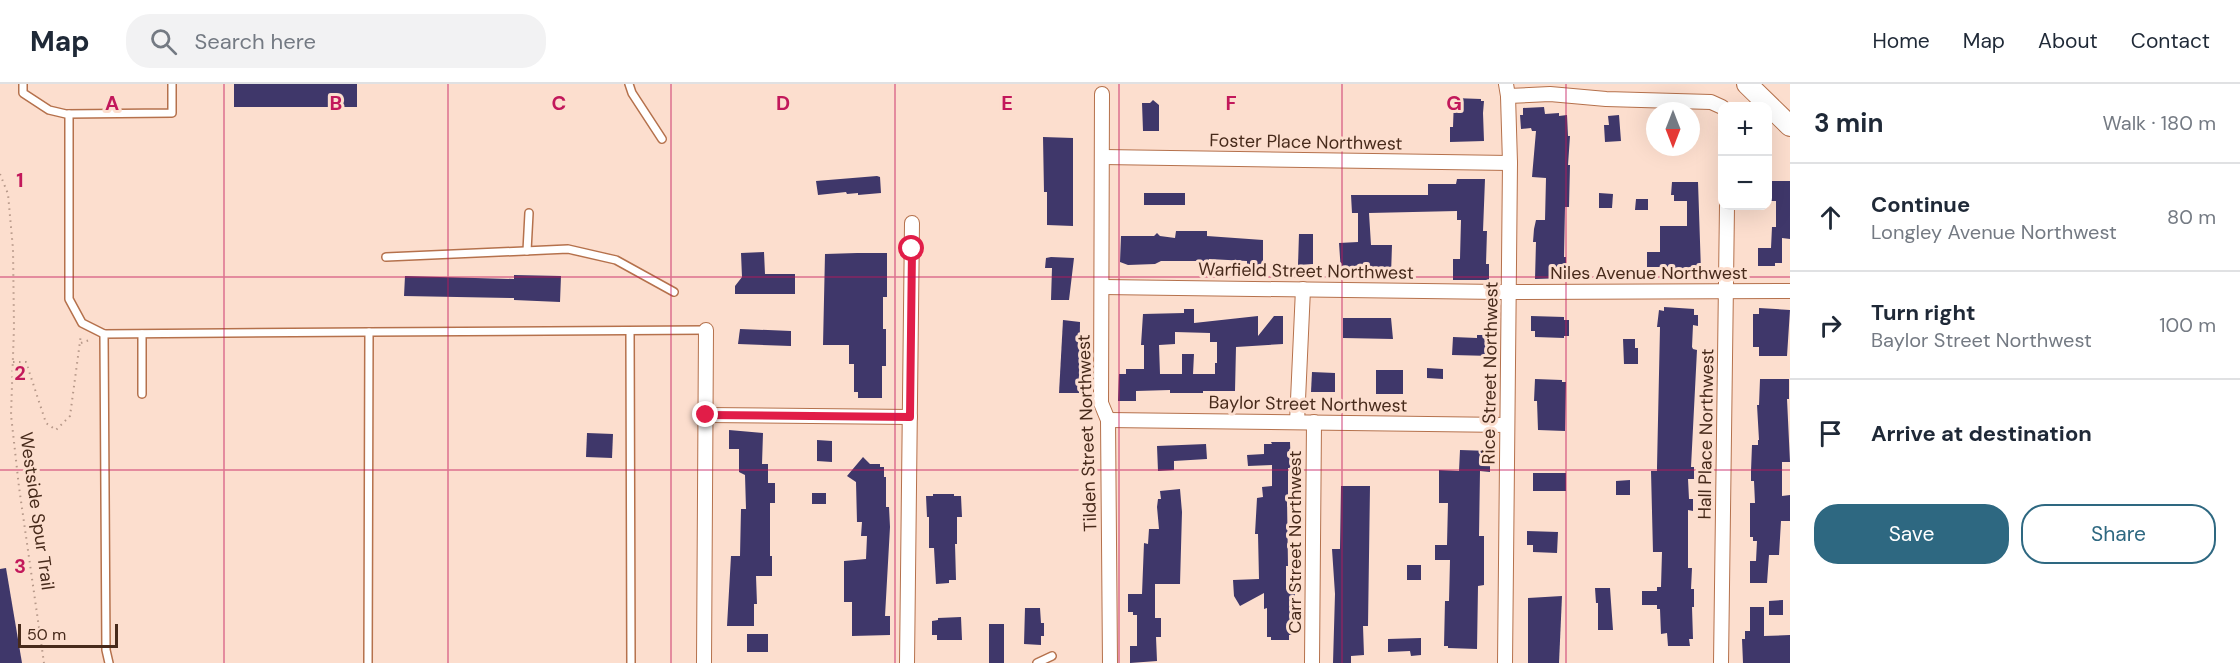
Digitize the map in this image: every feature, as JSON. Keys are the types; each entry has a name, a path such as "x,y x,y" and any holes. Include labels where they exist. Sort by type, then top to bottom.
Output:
{"main road":[{"path":"1747,84 1790,125"}],"street":[{"path":"1507,90 1606,99 1711,102 1718,105"},
{"name":"Rice Street Northwest","path":"1505,663 1510,163 1507,90"},
{"name":"Tilden Street Northwest","path":"1102,94 1101,403 1108,420 1110,663"},
{"name":"Foster Place Northwest","path":"1103,158 1510,163"},
{"name":"Hall Place Northwest","path":"1721,663 1727,210"},
{"path":"907,663 912,223"},
{"name":"Warfield Street Northwest","path":"1103,287 1509,292"},
{"path":"1297,422 1303,289"},
{"name":"Niles Avenue Northwest","path":"1509,292 1790,291"},
{"path":"704,663 706,330"},
{"path":"706,415 910,417"},
{"name":"Baylor Street Northwest","path":"1108,420 1507,425"},
{"name":"Carr Street Northwest","path":"1312,663 1314,422"}],"lane":[{"path":"23,84 23,93 49,110 69,114 172,113 172,84"},
{"path":"629,84 632,93 662,139"},
{"path":"69,114 69,299 82,323 104,334 706,330"},
{"path":"527,251 529,213"},
{"path":"386,257 568,249 609,257 674,292"},
{"path":"368,663 369,332"},
{"path":"630,332 631,663"},
{"path":"104,334 106,650 109,663"},
{"path":"142,334 142,394"},
{"path":"1037,663 1052,656"}],"path":[{"name":"Westside Spur Trail","path":"0,174 8,194 13,249 11,415 19,487 45,663"},
{"name":"Westside Spur Trail","path":"13,362 26,362 46,423 56,430 70,416 82,323"}],"building":[{"path":"234,84 357,84 357,107 234,107"},
{"path":"1454,98 1484,101 1484,141 1450,142"},
{"path":"1153,100 1159,105 1159,131 1143,131 1142,103 1150,103"},
{"path":"1544,107 1545,114 1567,115 1568,136 1570,136 1569,207 1565,207 1566,278 1535,279 1534,229 1536,220 1545,220 1546,178 1532,177 1536,131 1532,131 1531,128 1521,129 1520,115 1523,115 1523,108"},
{"path":"1619,115 1621,141 1605,142 1604,125 1609,125 1608,116"},
{"path":"1043,137 1073,138 1073,226 1047,225"},
{"path":"880,177 881,193 858,195 858,193 847,194 846,192 818,195 816,181"},
{"path":"1457,179 1485,179 1483,231 1487,231 1486,264 1489,264 1489,280 1453,280 1453,259 1460,259 1461,220 1457,220 1457,211 1369,213 1371,245 1392,245 1391,275 1380,275 1380,269 1341,272 1339,243 1358,242 1358,213 1352,213 1351,195 1428,195 1428,184 1456,184"},
{"path":"1772,181 1790,181 1790,239 1782,238 1782,263 1775,263 1775,266 1758,266 1758,248 1771,248 1772,227 1776,227 1776,201 1772,201"},
{"path":"1672,182 1698,182 1701,271 1676,272 1663,271 1663,267 1647,267 1647,252 1660,252 1660,226 1687,226 1687,201 1674,201 1674,195 1671,195"},
{"path":"1144,193 1185,193 1185,205 1144,205"},
{"path":"1599,193 1613,194 1612,208 1599,208"},
{"path":"1636,199 1648,199 1648,210 1635,210"},
{"path":"1176,231 1207,231 1207,236 1263,240 1263,270 1247,269 1247,261 1209,259 1209,261 1161,261 1155,264 1128,265 1120,262 1121,236 1154,236 1157,233 1160,236 1175,238"},
{"path":"1299,234 1313,234 1313,264 1298,265"},
{"path":"764,252 765,274 795,274 795,294 735,294 735,286 742,277 741,253"},
{"path":"887,253 887,297 883,297 886,366 882,366 882,398 858,398 858,392 854,392 854,364 849,364 849,345 823,345 825,254"},
{"path":"1046,258 1074,258 1069,300 1051,300 1052,268 1045,268"},
{"path":"514,275 561,276 560,302 514,300 514,298 404,296 405,276 514,279"},
{"path":"1664,307 1694,309 1694,315 1698,315 1698,326 1693,325 1692,347 1697,350 1691,467 1694,467 1694,479 1688,479 1689,499 1693,499 1693,511 1688,510 1688,568 1692,568 1691,589 1694,589 1693,639 1689,639 1690,646 1668,646 1667,633 1661,634 1660,609 1657,609 1657,605 1642,605 1642,591 1657,591 1657,587 1661,587 1662,552 1653,552 1651,471 1657,471 1660,327 1657,327 1659,310 1664,311"},
{"path":"1759,308 1790,310 1787,356 1759,356 1759,347 1753,347 1753,314 1759,314"},
{"path":"1184,309 1194,309 1194,323 1258,316 1258,336 1274,316 1283,316 1283,344 1236,347 1235,391 1170,393 1170,390 1136,391 1136,401 1118,401 1119,374 1126,374 1126,369 1144,369 1144,345 1141,345 1143,314 1184,313","holes":["1175,332 1210,333 1210,342 1217,342 1215,374 1193,374 1194,354 1182,354 1182,374 1160,374 1159,345 1175,344"]},
{"path":"1531,316 1564,317 1564,320 1569,320 1569,336 1564,336 1564,338 1535,337 1535,331 1531,331"},
{"path":"1343,318 1391,318 1393,339 1343,338"},
{"path":"1063,320 1080,322 1079,393 1059,393"},
{"path":"740,329 791,331 791,346 738,344"},
{"path":"1477,335 1488,335 1487,341 1492,341 1492,356 1452,355 1453,337 1477,338"},
{"path":"1623,339 1635,339 1635,348 1638,348 1638,364 1624,364"},
{"path":"1427,368 1443,369 1443,379 1427,378"},
{"path":"1376,370 1403,370 1403,394 1376,394"},
{"path":"1312,372 1335,373 1335,392 1311,392"},
{"path":"1535,379 1566,382 1565,431 1538,430 1537,401 1534,401"},
{"path":"1760,379 1789,379 1789,399 1787,399 1790,462 1782,462 1782,496 1790,495 1790,521 1781,521 1779,555 1769,555 1767,583 1750,583 1750,561 1756,561 1757,541 1753,541 1753,537 1750,537 1750,503 1755,503 1754,481 1751,481 1752,445 1758,445 1759,440 1757,405 1759,405"},
{"path":"729,430 763,433 762,464 768,464 768,483 775,483 775,503 770,503 772,576 756,576 757,604 754,604 754,626 727,626 731,556 740,556 741,509 746,509 745,475 739,472 739,449 729,449"},
{"path":"587,433 613,434 612,458 586,457"},
{"path":"817,440 832,441 832,462 817,461"},
{"path":"1271,442 1290,442 1286,589 1295,589 1295,609 1293,609 1293,635 1289,635 1289,640 1271,640 1271,637 1267,637 1267,608 1264,609 1264,593 1240,606 1234,596 1233,580 1259,579 1258,534 1255,534 1257,498 1263,497 1262,487 1272,486 1272,465 1248,466 1247,455 1264,454 1264,444 1272,444"},
{"path":"1206,444 1207,459 1174,461 1174,470 1158,471 1157,446"},
{"path":"1460,450 1490,451 1490,472 1480,471 1479,536 1484,536 1484,585 1478,586 1477,649 1444,646 1445,601 1449,601 1450,560 1435,560 1435,545 1447,545 1448,503 1439,503 1439,470 1459,471"},
{"path":"863,457 870,464 880,464 880,467 884,467 884,477 886,477 886,507 889,507 890,527 885,616 890,616 890,635 852,636 852,602 844,602 844,561 866,559 867,536 861,536 862,522 857,522 856,482 847,476"},
{"path":"1533,473 1566,473 1566,491 1533,491"},
{"path":"1630,480 1630,495 1616,495 1616,481"},
{"path":"1341,486 1370,486 1368,626 1363,626 1364,655 1351,656 1351,663 1333,663 1335,594 1332,549 1340,549"},
{"path":"1180,489 1182,512 1180,584 1155,584 1155,618 1161,618 1161,637 1156,637 1157,661 1130,663 1130,646 1137,646 1137,615 1128,612 1128,594 1142,594 1144,543 1148,544 1149,529 1159,529 1157,507 1158,499 1161,499 1160,491"},
{"path":"812,493 826,493 826,504 812,504"},
{"path":"933,494 961,496 962,517 957,517 957,544 955,544 956,580 949,580 949,583 936,584 934,548 929,548 926,496 933,496"},
{"path":"1527,531 1558,532 1557,553 1533,552 1533,545 1527,545"},
{"path":"1407,565 1421,565 1421,580 1407,580"},
{"path":"6,568 22,663 0,663 0,569"},
{"path":"1595,588 1610,588 1613,630 1598,630 1598,603 1596,603"},
{"path":"1562,596 1559,663 1528,663 1528,598"},
{"path":"1783,600 1783,615 1769,615 1769,601"},
{"path":"1750,607 1764,607 1764,636 1790,635 1790,663 1743,663 1742,639 1745,639 1745,631 1750,631"},
{"path":"1025,608 1040,608 1041,623 1044,623 1041,645 1024,644"},
{"path":"961,617 962,640 937,640 937,635 932,635 932,621 938,618"},
{"path":"989,624 1004,624 1004,663 989,663"},
{"path":"747,634 768,634 768,652 747,652"},
{"path":"1421,638 1421,655 1411,656 1410,651 1388,652 1388,639"}],"route":[{"path":"706,415 910,417 912,249"}]}
